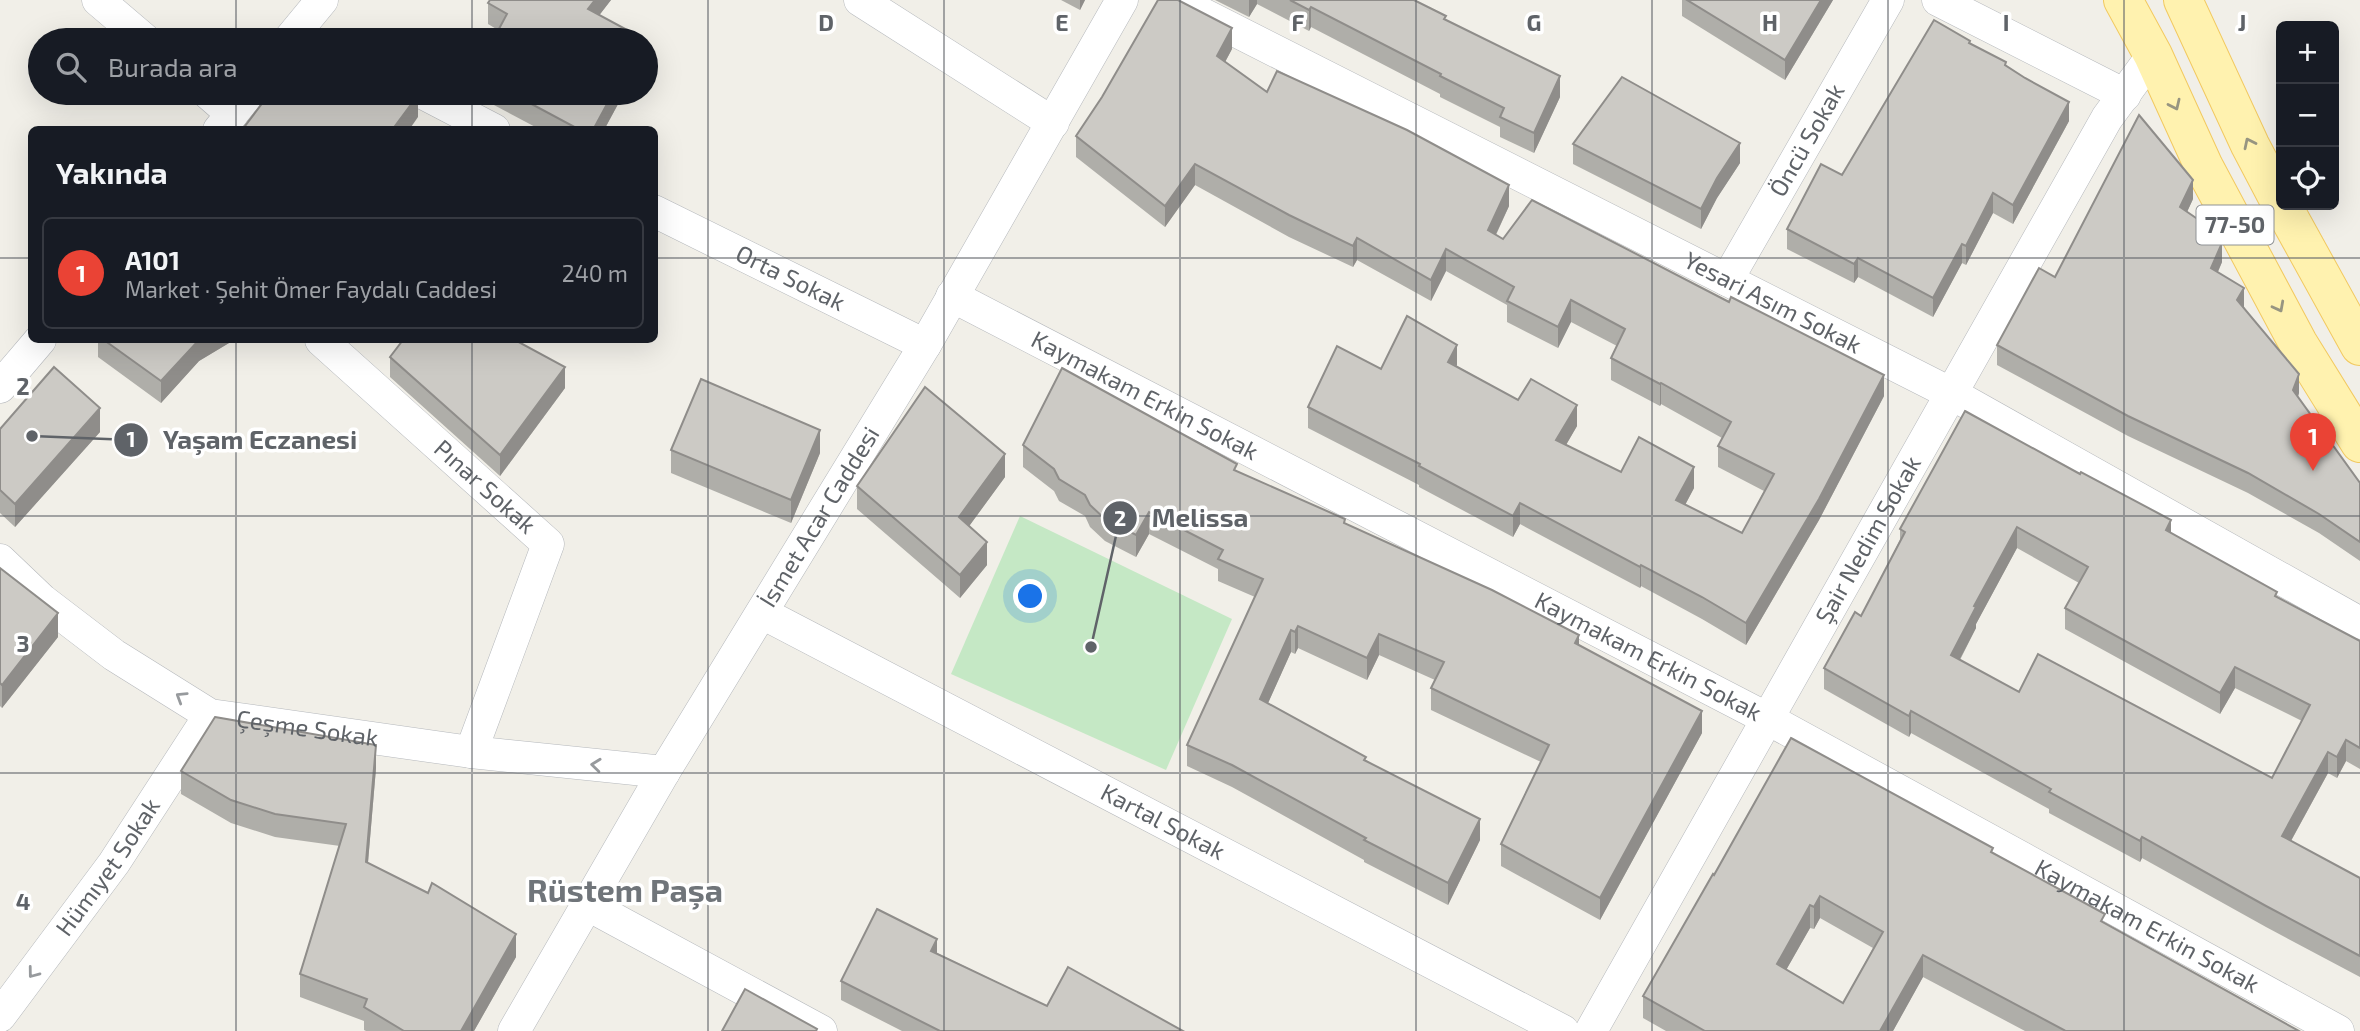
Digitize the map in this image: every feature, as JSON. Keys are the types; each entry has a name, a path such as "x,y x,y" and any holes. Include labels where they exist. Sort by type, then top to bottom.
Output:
{"main road":[{"name":"77-50","path":"2123,0 2153,55 2217,191 2298,343 2360,443"},
{"name":"77-50","path":"2194,5 2250,145 2276,193"},
{"name":"77-50","path":"2286,210 2354,321"}],"street":[{"path":"98,0 131,28"},
{"path":"308,28 322,0"},
{"path":"860,0 1052,123"},
{"name":"İsmet Acar Caddesi","path":"514,1031 664,772 925,345 1122,0"},
{"name":"Yesari Asım Sokak","path":"1175,0 1952,394 2360,623"},
{"name":"Öncü Sokak","path":"1727,279 1888,0"},
{"path":"1938,0 2125,95"},
{"name":"Şair Nedim Sokak","path":"1591,1031 2108,118 2153,55"},
{"path":"446,105 486,126"},
{"name":"Orta Sokak","path":"658,213 925,345"},
{"name":"Kaymakam Erkin Sokak","path":"952,296 1768,719 2338,1031"},
{"path":"0,387 37,343"},
{"name":"Pınar Sokak","path":"324,343 548,544 471,751"},
{"name":"Çeşme Sokak","path":"0,560 43,600 114,655 210,715 471,751 664,772"},
{"name":"Kartal Sokak","path":"762,612 1563,1031"},
{"name":"Hümıyet Sokak","path":"0,1016 114,863 210,715"},
{"path":"588,905 821,1031"}],"green space":[{"path":"1020,516 1232,619 1166,770 951,674"}],"building":[{"path":"490,0 595,0 588,9 623,28 499,28 507,14 488,3"},
{"path":"1158,0 1178,0 1232,28 1217,56 1267,92 1277,71 1407,130 1509,185 1488,230 1503,239 1532,200 1729,302 1731,297 1884,375 1819,499 1746,623 1702,597 1520,503 1513,516 1419,466 1420,464 1308,407 1337,346 1381,369 1407,316 1457,345 1448,362 1518,400 1531,379 1577,405 1556,440 1621,472 1639,437 1694,467 1676,500 1742,533 1774,474 1718,446 1731,422 1611,358 1625,329 1571,300 1558,327 1507,301 1514,287 1446,249 1431,280 1357,238 1353,246 1195,164 1165,206 1076,136 1102,97"},
{"path":"1290,0 1414,0 1446,16 1444,19 1560,76 1534,133 1500,117 1504,108 1311,7 1309,10"},
{"path":"1687,0 1821,0 1785,60"},
{"path":"1934,20 1970,41 1969,43 2006,62 2005,65 2025,78 2069,102 2013,205 1993,193 1966,246 1962,244 1933,298 1858,258 1854,264 1787,229 1821,164 1842,175"},
{"path":"1622,77 1740,143 1701,209 1573,144"},
{"path":"261,105 411,105 395,126 245,126"},
{"path":"533,105 607,105 595,126 573,126"},
{"path":"2139,115 2193,180 2180,207 2212,229 2222,243 2211,268 2244,288 2237,300 2299,374 2293,390 2360,483 2360,542 2319,514 2248,473 2128,416 1997,345 2039,268 2055,277"},
{"path":"108,343 196,343 161,381"},
{"path":"401,343 521,343 565,367 500,455 390,357"},
{"path":"54,367 100,408 15,504 0,490 0,429"},
{"path":"1062,368 1237,464 1234,470 1345,519 1344,523 1492,590 1579,635 1575,643 1702,711 1600,898 1501,844 1549,745 1431,688 1444,662 1379,634 1367,658 1298,626 1295,632 1291,630 1260,699 1366,757 1364,760 1480,819 1448,883 1364,840 1366,838 1232,765 1187,745 1263,579 1218,559 1223,550 1149,512 1136,535 1105,519 1090,505 1085,495 1059,479 1054,469 1023,445"},
{"path":"701,379 820,430 791,500 671,450"},
{"path":"925,387 1005,454 959,517 987,542 960,575 857,486"},
{"path":"1965,411 2171,520 2166,530 2277,592 2275,596 2360,641 2360,748 2346,740 2337,757 2328,752 2282,836 2360,878 2360,956 2142,837 2140,841 2049,792 2051,789 1911,711 1909,716 1824,668 1855,612 1861,616 1905,532 1900,529","holes":["2017,527 2088,567 2065,608 2220,693 2235,667 2310,705 2272,778 2038,654 2019,692 1951,655"]},
{"path":"0,568 58,613 2,685 0,683"},
{"path":"215,717 376,745 366,862 428,893 432,883 516,934 461,1031 404,1031 364,1007 367,999 300,974 346,824 275,814 231,800 181,771"},
{"path":"1791,738 1993,848 1991,852 2105,914 2101,921 2299,1031 2063,1031 1923,955 1880,1031 1705,1031 1643,996","holes":["1820,896 1883,932 1843,1003 1777,964 1810,905 1814,907"]},
{"path":"877,909 937,939 931,951 1047,1006 1068,967 1183,1031 940,1031 841,981"},
{"path":"745,989 817,1029 816,1031 722,1031"}],"place":[{"name":"Yaşam Eczanesi","path":"32,436"},
{"name":"A101","path":"2313,471"},
{"name":"Melissa","path":"1091,647"}],"district":[{"name":"Rüstem Paşa","path":"625,891"}]}
